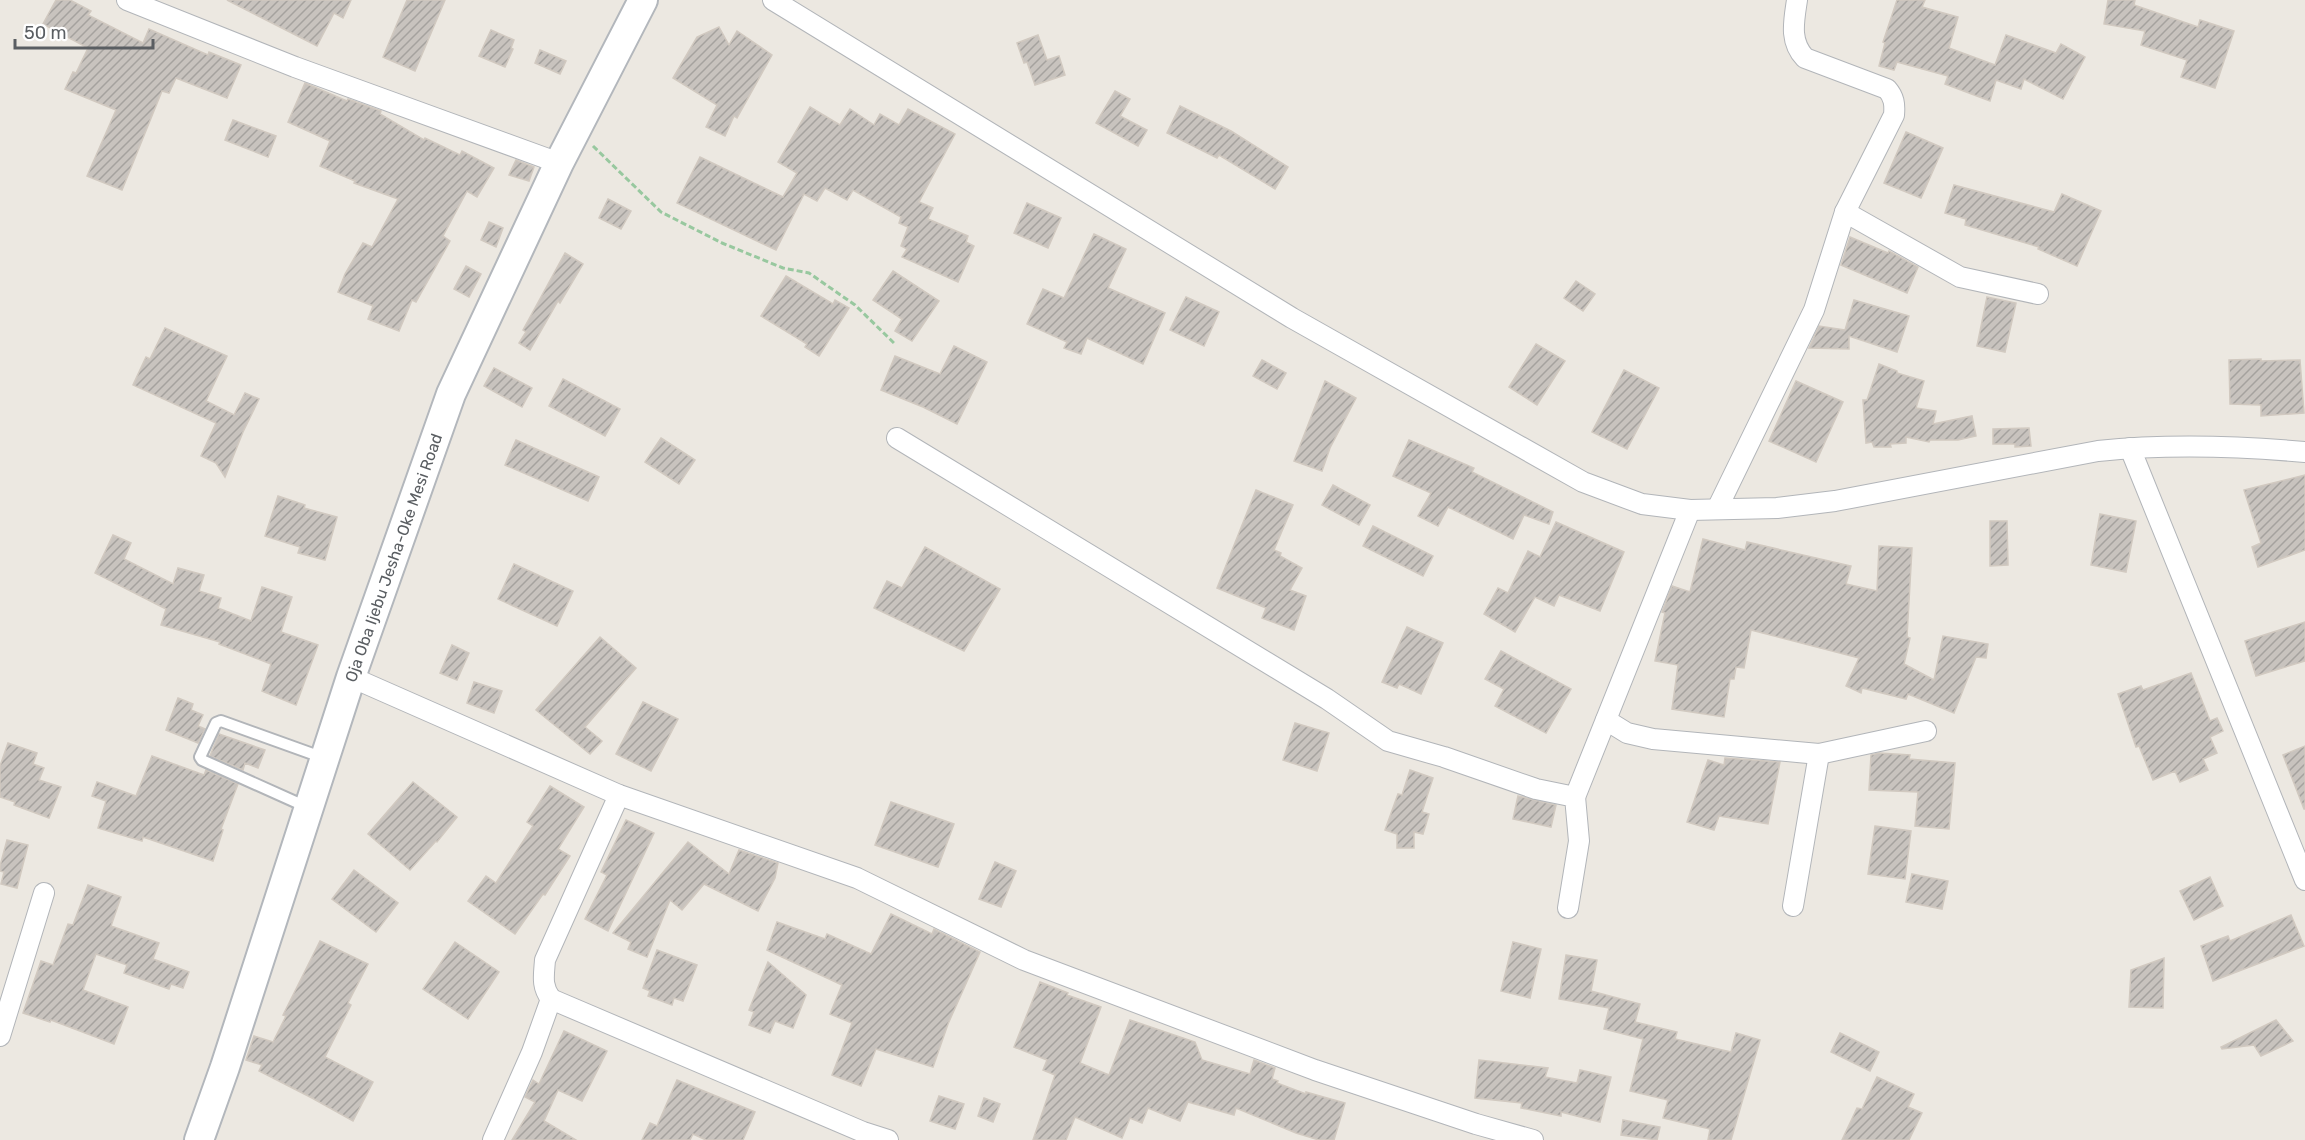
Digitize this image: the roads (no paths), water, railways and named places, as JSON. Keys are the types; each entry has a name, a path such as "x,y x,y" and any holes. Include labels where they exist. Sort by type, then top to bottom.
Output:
{"main road":[{"name":"Oja Oba Ijebu Jesha-Oke Mesi Road","path":"199,1140 225,1067 351,677 451,393 559,163 643,0"}],"street":[{"path":"127,0 295,67 559,163"},
{"path":"773,0 1292,318 1583,483 1642,504 1690,510 1776,508 1835,501 2098,451 2130,448 2266,449 2305,452"},
{"path":"1717,509 1814,310 1845,212 1894,115 1894,100 1887,89 1805,58 1796,44 1793,25 1797,0"},
{"path":"1845,212 1960,277 2038,294"},
{"path":"897,438 1327,699 1388,741 1444,757 1536,789 1575,797"},
{"path":"2130,448 2305,880"},
{"path":"1568,908 1579,840 1575,797 1690,510"},
{"path":"351,677 620,795 857,878 1024,960 1304,1066 1476,1124 1533,1140"},
{"path":"1606,720 1627,733 1653,739 1819,754 1926,731"},
{"path":"1793,906 1819,754"},
{"path":"620,795 545,960 543,981 545,991 551,999 863,1132 888,1140"},
{"path":"0,1036 44,893"},
{"path":"493,1140 532,1052 551,999"}],"lane":[{"path":"309,808 202,760 200,757 216,723 221,721 325,759"}]}
